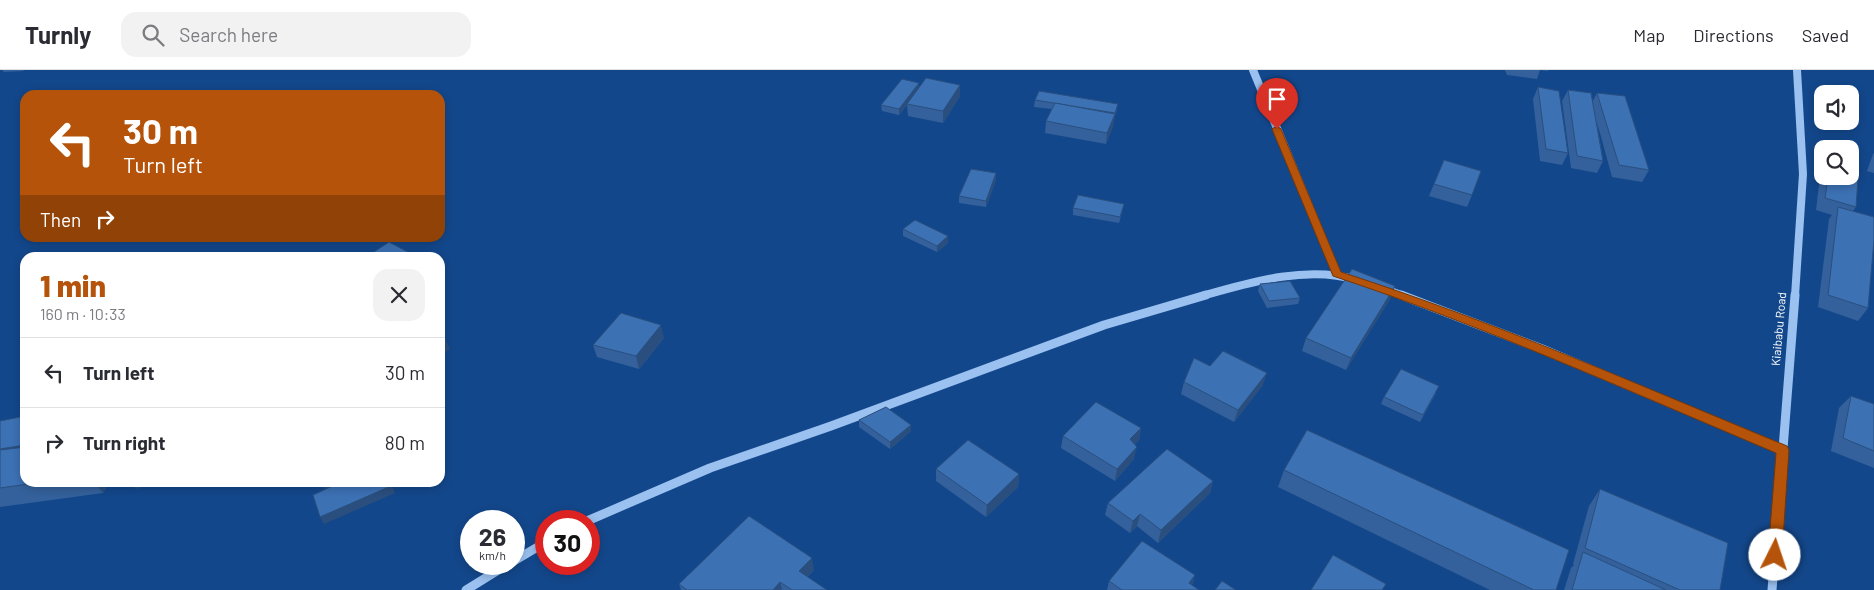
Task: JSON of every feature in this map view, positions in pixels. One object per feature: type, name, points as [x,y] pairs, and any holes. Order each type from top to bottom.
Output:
[{"type":"street","points":[[1253,70],[1337,274]]},
{"type":"street","name":"Kiaibabu Road","points":[[1772,590],[1801,217],[1803,174],[1798,70]]},
{"type":"street","points":[[600,515],[710,468],[832,426],[1104,325],[1234,287],[1296,275],[1337,274],[1370,284],[1542,349],[1782,450]]},
{"type":"street","points":[[466,590],[490,575]]},
{"type":"building","points":[[926,78],[960,85],[943,111],[907,104]]},
{"type":"building","points":[[902,79],[919,83],[899,109],[881,105]]},
{"type":"building","points":[[1538,87],[1559,91],[1568,153],[1546,149]]},
{"type":"building","points":[[1568,90],[1591,93],[1603,161],[1577,156]]},
{"type":"building","points":[[1039,91],[1118,104],[1115,113],[1035,100]]},
{"type":"building","points":[[1597,93],[1625,96],[1649,170],[1619,165]]},
{"type":"building","points":[[1055,103],[1115,114],[1107,133],[1046,121]]},
{"type":"building","points":[[1444,160],[1481,171],[1472,195],[1434,184]]},
{"type":"building","points":[[971,169],[996,173],[986,201],[959,196]]},
{"type":"building","points":[[1827,185],[1858,185],[1856,207],[1825,198]]},
{"type":"building","points":[[1078,195],[1124,204],[1120,217],[1073,208]]},
{"type":"building","points":[[1838,207],[1874,217],[1874,240],[1868,308],[1828,295]]},
{"type":"building","points":[[915,220],[948,236],[937,246],[903,229]]},
{"type":"building","points":[[389,242],[408,252],[374,252]]},
{"type":"building","points":[[1352,269],[1395,286],[1351,358],[1306,338]]},
{"type":"building","points":[[1290,281],[1300,298],[1269,301],[1260,284]]},
{"type":"building","points":[[621,313],[661,325],[636,356],[593,345]]},
{"type":"building","points":[[1223,351],[1267,373],[1238,410],[1184,382],[1194,358],[1210,366]]},
{"type":"building","points":[[1401,369],[1439,386],[1423,415],[1384,397]]},
{"type":"building","points":[[1851,396],[1874,404],[1874,451],[1843,438]]},
{"type":"building","points":[[1096,402],[1141,428],[1130,439],[1137,447],[1117,469],[1063,436]]},
{"type":"building","points":[[886,407],[911,425],[890,442],[859,420]]},
{"type":"building","points":[[20,417],[20,446],[0,449],[0,421]]},
{"type":"building","points":[[1307,430],[1569,550],[1556,590],[1534,590],[1284,470]]},
{"type":"building","points":[[968,440],[1019,474],[987,505],[936,469]]},
{"type":"building","points":[[20,448],[20,485],[0,488],[0,450]]},
{"type":"building","points":[[1167,449],[1213,481],[1161,530],[1140,514],[1133,521],[1108,503]]},
{"type":"building","points":[[330,487],[389,487],[320,517],[313,495]]},
{"type":"building","points":[[1600,489],[1728,543],[1720,590],[1680,590],[1585,548]]},
{"type":"building","points":[[749,516],[812,558],[799,571],[827,590],[792,590],[780,582],[773,590],[687,590],[679,584]]},
{"type":"building","points":[[1142,541],[1195,575],[1189,583],[1199,590],[1122,590],[1109,581]]},
{"type":"building","points":[[1583,552],[1666,590],[1572,590]]},
{"type":"building","points":[[1333,555],[1386,584],[1382,590],[1311,590]]},
{"type":"building","points":[[1222,581],[1236,590],[1215,590]]},
{"type":"route","points":[[1277,129],[1337,274],[1418,301],[1526,342],[1782,450],[1775,555]]}]
